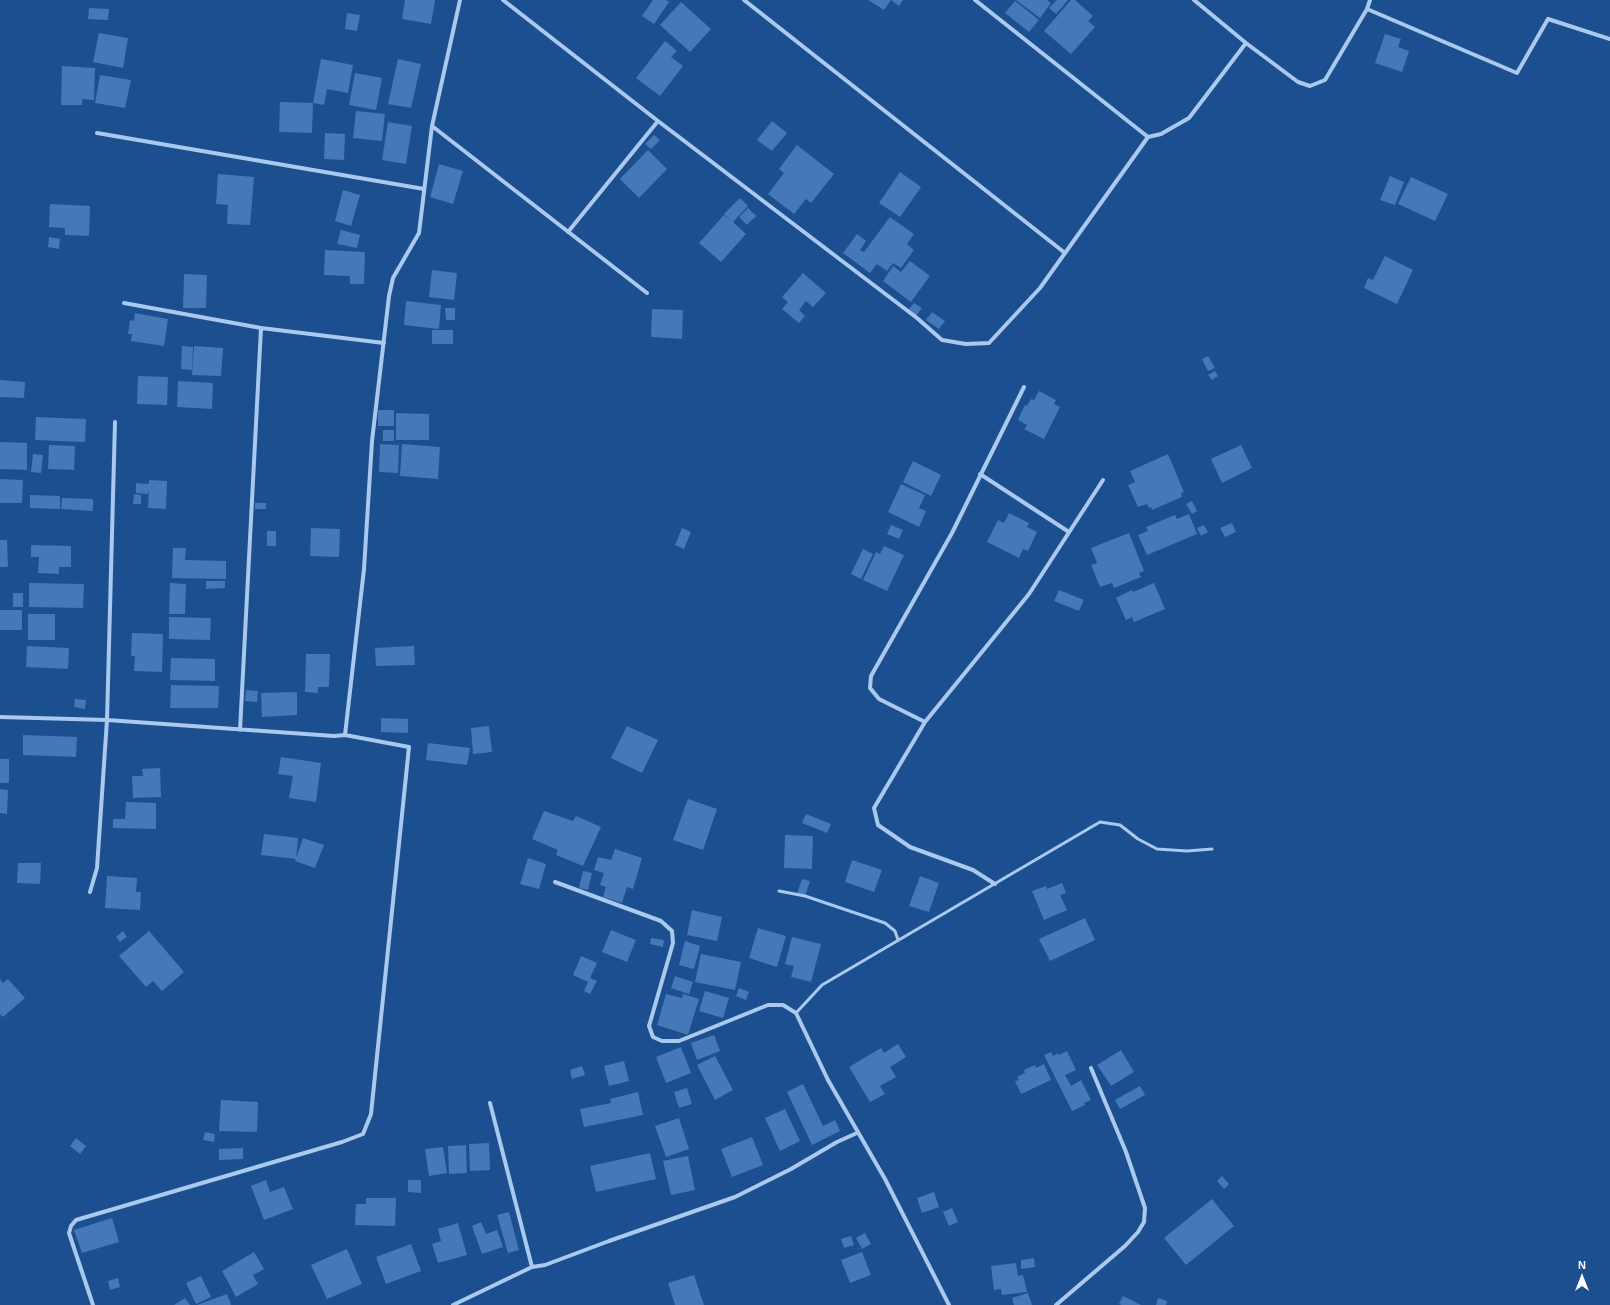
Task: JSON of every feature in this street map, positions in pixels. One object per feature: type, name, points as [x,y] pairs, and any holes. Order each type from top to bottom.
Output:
[{"type":"street","points":[[345,735],[363,576],[372,441],[389,296],[394,278],[418,236],[432,126],[460,0]]},
{"type":"street","points":[[503,0],[658,121],[917,318],[942,340],[966,344],[989,343],[1040,288],[1148,137],[1161,134],[1189,118],[1246,43]]},
{"type":"street","points":[[744,0],[1065,253]]},
{"type":"street","points":[[975,0],[1148,137]]},
{"type":"street","points":[[1194,0],[1246,43],[1298,82],[1310,86],[1325,80],[1368,9],[1370,0]]},
{"type":"street","points":[[1368,9],[1517,73],[1548,19],[1610,40]]},
{"type":"street","points":[[568,232],[658,121]]},
{"type":"street","points":[[432,126],[647,293]]},
{"type":"street","points":[[98,133],[424,189]]},
{"type":"street","points":[[124,303],[261,328],[384,343]]},
{"type":"street","points":[[240,730],[261,328]]},
{"type":"street","points":[[925,722],[879,699],[870,688],[871,676],[952,533],[1024,387]]},
{"type":"street","points":[[90,892],[97,868],[107,720],[115,422]]},
{"type":"street","points":[[980,474],[1069,532]]},
{"type":"street","points":[[995,884],[973,870],[910,847],[878,825],[874,808],[925,722],[1029,594],[1103,480]]},
{"type":"street","points":[[0,717],[107,720],[334,736],[345,735],[409,748],[371,1114],[363,1134],[342,1142],[76,1220],[71,1226],[69,1233],[92,1305]]},
{"type":"street","points":[[555,882],[661,921],[672,930],[673,943],[649,1026],[653,1037],[662,1041],[678,1041],[768,1005],[783,1005],[796,1014],[828,1080],[885,1179],[949,1305]]},
{"type":"street","points":[[1056,1305],[1125,1246],[1138,1232],[1144,1222],[1146,1208],[1126,1152],[1091,1068]]},
{"type":"street","points":[[490,1103],[532,1267]]},
{"type":"street","points":[[453,1305],[532,1267],[545,1265],[735,1196],[791,1169],[837,1142],[858,1133]]},
{"type":"lane","points":[[796,1014],[822,985],[1100,822],[1120,825],[1138,839],[1157,849],[1187,851],[1212,849]]},
{"type":"lane","points":[[779,891],[805,896],[885,923],[895,931],[898,940]]},
{"type":"building","points":[[405,0],[435,0],[431,24],[402,19]]},
{"type":"building","points":[[653,0],[666,0],[669,2],[654,24],[642,16]]},
{"type":"building","points":[[868,0],[891,0],[884,10]]},
{"type":"building","points":[[891,0],[903,0],[899,6]]},
{"type":"building","points":[[1016,0],[1047,0],[1051,3],[1040,18]]},
{"type":"building","points":[[1057,0],[1068,0],[1056,14],[1049,8]]},
{"type":"building","points":[[1071,0],[1075,0],[1093,16],[1088,21],[1095,27],[1071,54],[1044,31]]},
{"type":"building","points":[[1015,1],[1039,20],[1029,32],[1005,13]]},
{"type":"building","points":[[681,2],[711,29],[690,52],[660,25]]},
{"type":"building","points":[[89,8],[109,9],[108,20],[88,19]]},
{"type":"building","points":[[347,13],[360,15],[357,31],[345,29]]},
{"type":"building","points":[[99,33],[128,38],[123,68],[93,62]]},
{"type":"building","points":[[1385,34],[1401,39],[1398,47],[1409,51],[1402,72],[1375,63]]},
{"type":"building","points":[[665,41],[677,51],[671,57],[683,66],[660,96],[636,78]]},
{"type":"building","points":[[321,59],[353,65],[348,93],[327,89],[324,105],[313,103]]},
{"type":"building","points":[[398,59],[421,64],[411,108],[388,104]]},
{"type":"building","points":[[62,66],[95,68],[94,100],[82,99],[82,105],[61,105]]},
{"type":"building","points":[[355,73],[382,78],[376,110],[349,105]]},
{"type":"building","points":[[100,75],[131,80],[125,108],[95,103]]},
{"type":"building","points":[[280,102],[313,103],[312,133],[279,132]]},
{"type":"building","points":[[356,111],[385,114],[382,141],[353,138]]},
{"type":"building","points":[[772,121],[787,133],[772,151],[757,140]]},
{"type":"building","points":[[388,122],[412,126],[406,164],[382,160]]},
{"type":"building","points":[[325,133],[345,134],[344,160],[324,159]]},
{"type":"building","points":[[654,135],[660,140],[651,149],[645,144]]},
{"type":"building","points":[[797,145],[834,174],[811,203],[806,199],[794,214],[768,194],[784,173],[779,169]]},
{"type":"building","points":[[648,150],[667,169],[639,198],[620,179]]},
{"type":"building","points":[[439,164],[463,171],[453,204],[430,197]]},
{"type":"building","points":[[900,172],[921,187],[900,217],[879,203]]},
{"type":"building","points":[[218,174],[254,177],[250,225],[227,224],[228,205],[216,204]]},
{"type":"building","points":[[1390,176],[1404,182],[1395,205],[1380,200]]},
{"type":"building","points":[[1411,177],[1448,194],[1435,221],[1398,204]]},
{"type":"building","points":[[343,190],[360,195],[351,226],[335,221]]},
{"type":"building","points":[[740,198],[748,206],[733,222],[746,234],[721,262],[699,243],[724,215],[730,220],[724,214]]},
{"type":"building","points":[[50,204],[90,206],[89,236],[65,235],[65,228],[49,227]]},
{"type":"building","points":[[748,208],[756,216],[747,225],[739,217]]},
{"type":"building","points":[[890,217],[914,234],[907,244],[914,250],[901,268],[893,263],[887,271],[877,264],[870,273],[843,253],[857,234],[866,241],[860,250],[864,252]]},
{"type":"building","points":[[341,230],[360,235],[357,248],[337,244]]},
{"type":"building","points":[[49,237],[60,239],[59,249],[48,247]]},
{"type":"building","points":[[325,250],[365,252],[364,284],[350,284],[350,276],[324,275]]},
{"type":"building","points":[[1385,256],[1413,270],[1397,304],[1364,288],[1368,278],[1373,280]]},
{"type":"building","points":[[910,261],[930,276],[911,302],[883,281],[893,266],[901,272]]},
{"type":"building","points":[[432,270],[457,273],[454,300],[429,297]]},
{"type":"building","points":[[803,273],[826,293],[813,307],[806,301],[799,310],[805,316],[799,323],[782,309],[788,302],[782,297]]},
{"type":"building","points":[[184,274],[207,275],[206,308],[183,308]]},
{"type":"building","points":[[406,301],[441,305],[439,329],[404,325]]},
{"type":"building","points":[[914,303],[922,308],[916,316],[908,310]]},
{"type":"building","points":[[445,308],[455,308],[455,320],[446,320]]},
{"type":"building","points":[[652,309],[683,310],[682,339],[651,337]]},
{"type":"building","points":[[932,312],[945,321],[939,329],[926,320]]},
{"type":"building","points":[[135,313],[168,319],[164,346],[131,341],[132,334],[128,334],[130,320],[134,321]]},
{"type":"building","points":[[432,330],[453,330],[453,344],[432,344]]},
{"type":"building","points":[[182,346],[193,347],[192,370],[181,369]]},
{"type":"building","points":[[194,346],[223,348],[221,376],[192,375]]},
{"type":"building","points":[[1208,356],[1215,368],[1208,371],[1202,359]]},
{"type":"building","points":[[1215,371],[1218,376],[1212,380],[1208,375]]},
{"type":"building","points":[[138,376],[168,377],[167,405],[137,404]]},
{"type":"building","points":[[0,380],[25,382],[24,398],[0,397]]},
{"type":"building","points":[[178,381],[213,383],[212,409],[177,407]]},
{"type":"building","points":[[1039,391],[1056,400],[1054,404],[1060,407],[1044,439],[1024,429],[1027,425],[1018,420],[1025,405],[1027,406],[1031,399],[1034,400]]},
{"type":"building","points":[[378,410],[394,410],[394,426],[378,426]]},
{"type":"building","points":[[396,413],[429,414],[429,440],[396,440]]},
{"type":"building","points":[[36,417],[86,419],[85,442],[35,440]]},
{"type":"building","points":[[383,430],[394,430],[394,441],[383,441]]},
{"type":"building","points":[[0,442],[27,443],[27,470],[0,469]]},
{"type":"building","points":[[380,444],[399,445],[398,473],[379,472]]},
{"type":"building","points":[[402,444],[440,447],[438,479],[400,476]]},
{"type":"building","points":[[49,445],[75,446],[74,470],[48,469]]},
{"type":"building","points":[[1241,445],[1252,468],[1222,483],[1211,459]]},
{"type":"building","points":[[33,454],[43,455],[41,473],[31,472]]},
{"type":"building","points":[[1168,454],[1184,492],[1181,493],[1182,497],[1152,510],[1147,504],[1138,507],[1128,485],[1135,482],[1130,471]]},
{"type":"building","points":[[913,461],[941,475],[931,496],[903,482]]},
{"type":"building","points":[[0,479],[23,480],[22,503],[0,503]]},
{"type":"building","points":[[149,480],[167,481],[166,509],[148,508],[149,489],[148,494],[136,493],[136,483],[149,484]]},
{"type":"building","points":[[901,484],[925,495],[919,508],[926,511],[919,527],[888,512]]},
{"type":"building","points":[[134,494],[141,495],[141,504],[133,504]]},
{"type":"building","points":[[30,495],[60,496],[60,509],[30,508]]},
{"type":"building","points":[[62,498],[93,499],[93,511],[61,509]]},
{"type":"building","points":[[1192,501],[1197,511],[1192,514],[1186,504]]},
{"type":"building","points":[[255,503],[266,503],[266,509],[255,509]]},
{"type":"building","points":[[1009,513],[1029,523],[1027,527],[1037,532],[1028,551],[1023,549],[1019,558],[987,542],[998,520],[1004,523]]},
{"type":"building","points":[[1189,514],[1197,534],[1147,555],[1138,535],[1148,531],[1146,527],[1175,515],[1177,519]]},
{"type":"building","points":[[1232,523],[1236,532],[1225,537],[1220,528]]},
{"type":"building","points":[[891,525],[903,530],[899,539],[887,534]]},
{"type":"building","points":[[1204,525],[1208,532],[1201,536],[1197,528]]},
{"type":"building","points":[[311,528],[340,529],[339,557],[310,556]]},
{"type":"building","points":[[682,528],[691,532],[684,549],[675,545]]},
{"type":"building","points":[[267,531],[276,531],[276,546],[267,546]]},
{"type":"building","points":[[1129,533],[1144,571],[1139,573],[1141,577],[1114,588],[1112,583],[1100,587],[1091,565],[1097,563],[1091,548]]},
{"type":"building","points":[[0,540],[7,540],[8,567],[0,567]]},
{"type":"building","points":[[31,545],[71,546],[71,567],[59,567],[59,574],[38,573],[39,557],[31,557]]},
{"type":"building","points":[[884,546],[904,555],[887,591],[863,580],[876,552],[880,554]]},
{"type":"building","points":[[173,548],[186,548],[185,560],[226,561],[226,579],[172,578]]},
{"type":"building","points":[[863,549],[873,554],[861,579],[851,574]]},
{"type":"building","points":[[206,581],[225,581],[225,588],[206,589]]},
{"type":"building","points":[[29,583],[84,584],[83,608],[29,607]]},
{"type":"building","points":[[170,583],[186,584],[185,614],[169,614]]},
{"type":"building","points":[[1154,583],[1165,609],[1134,622],[1132,617],[1126,620],[1116,598],[1132,590],[1133,592]]},
{"type":"building","points":[[1059,590],[1084,600],[1079,611],[1054,601]]},
{"type":"building","points":[[13,593],[23,593],[23,607],[13,607]]},
{"type":"building","points":[[0,610],[22,610],[22,630],[0,630]]},
{"type":"building","points":[[28,614],[55,614],[55,640],[28,640]]},
{"type":"building","points":[[169,617],[211,618],[210,640],[169,639]]},
{"type":"building","points":[[132,633],[163,634],[162,672],[134,671],[135,656],[131,656]]},
{"type":"building","points":[[27,646],[69,648],[68,669],[26,667]]},
{"type":"building","points":[[414,646],[415,665],[376,666],[375,648]]},
{"type":"building","points":[[306,654],[330,654],[329,687],[318,687],[318,693],[305,692]]},
{"type":"building","points":[[171,658],[215,659],[215,681],[170,680]]},
{"type":"building","points":[[171,685],[219,686],[218,708],[170,708]]},
{"type":"building","points":[[246,690],[258,691],[257,702],[245,701]]},
{"type":"building","points":[[297,692],[297,715],[262,717],[261,693]]},
{"type":"building","points":[[75,699],[86,700],[85,709],[74,707]]},
{"type":"building","points":[[381,718],[408,719],[408,733],[381,732]]},
{"type":"building","points":[[489,726],[492,752],[473,754],[471,728]]},
{"type":"building","points":[[627,726],[658,740],[642,773],[611,758]]},
{"type":"building","points":[[23,735],[77,737],[76,757],[23,755]]},
{"type":"building","points":[[428,743],[470,748],[467,765],[426,760]]},
{"type":"building","points":[[281,757],[321,763],[316,802],[289,798],[293,776],[278,774]]},
{"type":"building","points":[[0,759],[9,759],[9,783],[0,783]]},
{"type":"building","points":[[160,768],[161,797],[133,798],[132,776],[143,776],[142,769]]},
{"type":"building","points":[[0,789],[8,790],[7,814],[0,813]]},
{"type":"building","points":[[688,799],[717,809],[703,850],[673,840]]},
{"type":"building","points":[[126,802],[156,803],[156,829],[113,828],[113,819],[125,819]]},
{"type":"building","points":[[544,811],[573,821],[576,816],[601,827],[583,866],[556,855],[558,850],[532,839]]},
{"type":"building","points":[[806,814],[831,824],[827,833],[802,823]]},
{"type":"building","points":[[264,834],[298,838],[296,859],[261,855]]},
{"type":"building","points":[[785,835],[813,836],[812,869],[784,868]]},
{"type":"building","points":[[303,838],[324,845],[315,868],[295,861]]},
{"type":"building","points":[[615,849],[642,858],[633,889],[627,887],[622,903],[603,897],[606,887],[600,885],[604,873],[594,870],[598,857],[611,860]]},
{"type":"building","points":[[528,858],[546,864],[539,889],[520,884]]},
{"type":"building","points":[[852,860],[882,870],[874,892],[845,882]]},
{"type":"building","points":[[18,863],[41,863],[40,884],[17,883]]},
{"type":"building","points":[[583,871],[592,873],[588,890],[579,888]]},
{"type":"building","points":[[107,876],[137,878],[136,892],[141,892],[140,910],[105,908]]},
{"type":"building","points":[[920,876],[939,883],[929,912],[909,906]]},
{"type":"building","points":[[802,879],[810,881],[805,896],[797,894]]},
{"type":"building","points":[[1062,883],[1066,893],[1060,895],[1067,910],[1044,920],[1032,891],[1046,886],[1047,889]]},
{"type":"building","points":[[692,910],[722,917],[717,941],[687,935]]},
{"type":"building","points":[[1085,918],[1095,940],[1050,961],[1039,939]]},
{"type":"building","points":[[758,928],[786,936],[777,967],[749,958]]},
{"type":"building","points":[[611,930],[636,940],[627,962],[602,952]]},
{"type":"building","points":[[123,931],[127,937],[120,942],[116,937]]},
{"type":"building","points":[[149,931],[184,972],[162,991],[153,981],[146,987],[119,956]]},
{"type":"building","points":[[792,937],[821,944],[811,982],[791,977],[794,966],[785,964]]},
{"type":"building","points":[[651,938],[664,940],[663,947],[650,944]]},
{"type":"building","points":[[685,941],[700,946],[694,969],[679,965]]},
{"type":"building","points":[[701,954],[741,962],[735,990],[695,982]]},
{"type":"building","points":[[581,956],[597,963],[590,978],[597,981],[590,994],[584,991],[588,982],[573,975]]},
{"type":"building","points":[[675,976],[693,982],[689,994],[671,988]]},
{"type":"building","points":[[0,979],[3,983],[8,979],[25,998],[3,1017],[0,1014]]},
{"type":"building","points":[[739,988],[749,992],[746,1000],[736,996]]},
{"type":"building","points":[[705,991],[729,998],[723,1018],[699,1011]]},
{"type":"building","points":[[666,994],[682,998],[683,994],[699,999],[688,1035],[657,1025]]},
{"type":"building","points":[[714,1035],[720,1051],[697,1060],[691,1043]]},
{"type":"building","points":[[898,1044],[906,1057],[890,1067],[896,1077],[880,1086],[885,1094],[870,1102],[849,1067],[881,1048],[884,1053]]},
{"type":"building","points":[[681,1047],[691,1073],[666,1083],[656,1057]]},
{"type":"building","points":[[1121,1050],[1134,1072],[1111,1086],[1097,1065]]},
{"type":"building","points":[[1067,1051],[1076,1070],[1065,1075],[1071,1086],[1081,1080],[1091,1100],[1084,1103],[1085,1105],[1072,1111],[1044,1055],[1051,1052],[1053,1056],[1058,1053],[1059,1055]]},
{"type":"building","points":[[715,1056],[733,1090],[715,1100],[697,1065]]},
{"type":"building","points":[[624,1061],[629,1081],[609,1086],[604,1066]]},
{"type":"building","points":[[1044,1064],[1051,1080],[1021,1094],[1015,1081],[1019,1080],[1017,1077],[1025,1073],[1024,1070],[1035,1065],[1036,1068]]},
{"type":"building","points":[[582,1066],[585,1075],[572,1079],[570,1070]]},
{"type":"building","points":[[803,1084],[823,1126],[835,1120],[840,1131],[812,1145],[787,1092]]},
{"type":"building","points":[[1140,1086],[1145,1095],[1120,1109],[1115,1100]]},
{"type":"building","points":[[687,1088],[692,1104],[679,1108],[674,1092]]},
{"type":"building","points":[[638,1092],[643,1115],[584,1127],[580,1109],[611,1103],[610,1099]]},
{"type":"building","points":[[221,1100],[258,1102],[257,1132],[219,1131]]},
{"type":"building","points":[[785,1109],[800,1141],[780,1151],[765,1118]]},
{"type":"building","points":[[679,1118],[689,1149],[666,1157],[655,1126]]},
{"type":"building","points":[[205,1132],[215,1134],[214,1142],[203,1140]]},
{"type":"building","points":[[752,1137],[763,1165],[732,1177],[721,1149]]},
{"type":"building","points":[[76,1138],[86,1146],[80,1154],[70,1146]]},
{"type":"building","points":[[489,1143],[490,1170],[470,1171],[469,1144]]},
{"type":"building","points":[[466,1145],[467,1173],[449,1174],[448,1146]]},
{"type":"building","points":[[443,1147],[447,1173],[429,1176],[425,1149]]},
{"type":"building","points":[[243,1148],[243,1159],[219,1160],[219,1149]]},
{"type":"building","points":[[650,1153],[656,1179],[596,1192],[590,1166]]},
{"type":"building","points":[[688,1156],[695,1190],[671,1195],[663,1161]]},
{"type":"building","points":[[1222,1176],[1229,1184],[1224,1189],[1217,1181]]},
{"type":"building","points":[[266,1180],[270,1192],[284,1187],[293,1209],[264,1220],[251,1186]]},
{"type":"building","points":[[408,1180],[421,1180],[421,1193],[408,1192]]},
{"type":"building","points":[[934,1192],[939,1207],[922,1213],[917,1198]]},
{"type":"building","points":[[366,1198],[396,1198],[395,1226],[355,1225],[356,1204],[366,1204]]},
{"type":"building","points":[[1212,1199],[1234,1226],[1186,1265],[1164,1238]]},
{"type":"building","points":[[952,1208],[958,1222],[949,1226],[943,1212]]},
{"type":"building","points":[[509,1212],[519,1250],[508,1253],[497,1215]]},
{"type":"building","points":[[112,1218],[119,1242],[82,1253],[74,1230]]},
{"type":"building","points":[[481,1222],[486,1234],[497,1230],[503,1247],[482,1254],[472,1226]]},
{"type":"building","points":[[458,1223],[467,1255],[438,1263],[432,1244],[441,1241],[438,1229]]},
{"type":"building","points":[[865,1233],[871,1244],[862,1249],[856,1238]]},
{"type":"building","points":[[851,1236],[854,1245],[844,1248],[841,1239]]},
{"type":"building","points":[[411,1244],[421,1271],[386,1284],[376,1257]]},
{"type":"building","points":[[347,1249],[362,1284],[327,1299],[311,1265]]},
{"type":"building","points":[[254,1252],[264,1269],[253,1275],[258,1284],[236,1297],[222,1271]]},
{"type":"building","points":[[862,1252],[871,1275],[850,1283],[841,1260]]},
{"type":"building","points":[[1034,1258],[1035,1267],[1021,1269],[1021,1260]]},
{"type":"building","points":[[1016,1263],[1018,1276],[1023,1275],[1027,1292],[1002,1295],[1001,1289],[994,1290],[991,1266]]},
{"type":"building","points":[[694,1275],[704,1305],[675,1305],[668,1283]]},
{"type":"building","points":[[201,1276],[211,1297],[196,1304],[186,1283]]},
{"type":"building","points":[[118,1278],[120,1287],[110,1290],[108,1281]]},
{"type":"building","points":[[1028,1293],[1032,1305],[1014,1305],[1012,1298]]},
{"type":"building","points":[[227,1294],[231,1305],[197,1305]]},
{"type":"building","points":[[1123,1296],[1141,1305],[1119,1304]]},
{"type":"building","points":[[185,1298],[190,1305],[174,1305]]},
{"type":"building","points":[[1158,1298],[1167,1301],[1166,1305],[1156,1305]]}]
